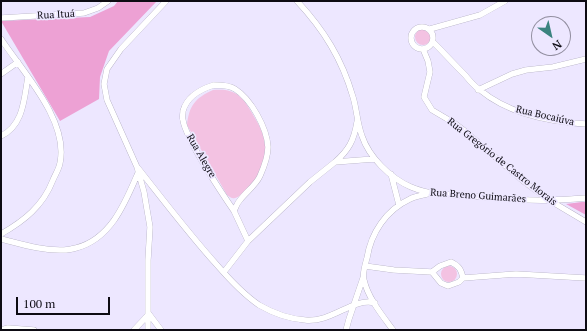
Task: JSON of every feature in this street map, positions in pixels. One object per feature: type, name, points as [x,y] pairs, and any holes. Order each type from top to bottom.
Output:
[{"type":"street","name":"Rua Ituá","points":[[1,18],[84,13],[98,8],[108,1]]},
{"type":"street","points":[[148,330],[148,260],[150,227],[144,192],[138,170],[107,100],[104,84],[107,69],[121,49],[166,1]]},
{"type":"street","name":"Rua Breno Guimarães","points":[[297,1],[314,19],[333,48],[347,78],[354,99],[364,142],[374,159],[397,180],[411,187],[431,193],[549,200],[586,198]]},
{"type":"street","name":"Rua Gregório de Castro Morais","points":[[505,1],[480,15],[430,29],[422,26],[414,30],[412,34],[412,43],[423,49],[428,61],[430,72],[424,97],[432,110],[466,132],[522,180],[549,200],[586,222]]},
{"type":"street","points":[[423,49],[427,48],[433,42],[434,37],[430,29]]},
{"type":"street","points":[[1,39],[48,107],[61,145],[60,163],[49,191],[32,213],[20,223],[1,234]]},
{"type":"street","name":"Rua Bocaiúva","points":[[433,42],[478,90],[491,99],[509,108],[533,116],[570,123],[586,124]]},
{"type":"street","points":[[1,47],[10,51]]},
{"type":"street","points":[[478,90],[512,74],[526,70],[553,67],[586,59]]},
{"type":"street","points":[[1,74],[18,62]]},
{"type":"street","points":[[1,136],[6,134],[17,122],[22,110],[28,77]]},
{"type":"street","name":"Rua Alegre","points":[[234,210],[239,201],[259,178],[268,155],[266,135],[262,123],[242,94],[235,88],[214,85],[202,89],[194,94],[187,102],[183,111],[183,120],[186,131],[234,210],[248,241]]},
{"type":"street","name":"Rua Breno Guimarães","points":[[224,272],[248,241],[310,182],[343,155],[355,137],[358,121]]},
{"type":"street","points":[[335,162],[374,159]]},
{"type":"street","points":[[1,239],[38,247],[65,250],[86,245],[97,238],[111,225],[122,208],[138,170]]},
{"type":"street","points":[[138,170],[198,244],[236,287],[260,305],[283,316],[306,320],[320,320],[339,313],[354,305],[364,302],[375,303]]},
{"type":"street","points":[[391,174],[399,205]]},
{"type":"street","points":[[346,330],[363,278],[372,240],[380,224],[393,209],[399,205],[411,198],[431,193]]},
{"type":"street","points":[[365,266],[394,270],[432,272],[440,266],[451,262],[460,268],[463,278]]},
{"type":"street","points":[[432,272],[441,283],[448,286],[459,282],[463,278],[516,274],[586,278]]},
{"type":"street","points":[[363,278],[375,303],[393,330]]},
{"type":"street","points":[[134,330],[149,314]]},
{"type":"street","points":[[149,314],[161,330]]},
{"type":"street","points":[[1,330],[8,328],[34,330]]},
{"type":"shaded area","points":[[118,1],[157,1],[109,51],[100,77],[99,99],[60,121],[1,21],[90,17],[114,6]]},
{"type":"shaded area","points":[[423,29],[429,31],[431,37],[429,43],[423,45],[417,43],[415,37],[417,31]]},
{"type":"shaded area","points":[[213,90],[227,90],[241,97],[262,131],[265,145],[262,167],[259,174],[243,192],[234,198],[227,195],[187,125],[189,113],[194,103],[202,96]]},
{"type":"shaded area","points":[[586,202],[586,215],[566,204]]},
{"type":"shaded area","points":[[449,266],[455,268],[457,274],[455,280],[449,282],[443,280],[441,274],[443,268]]}]
